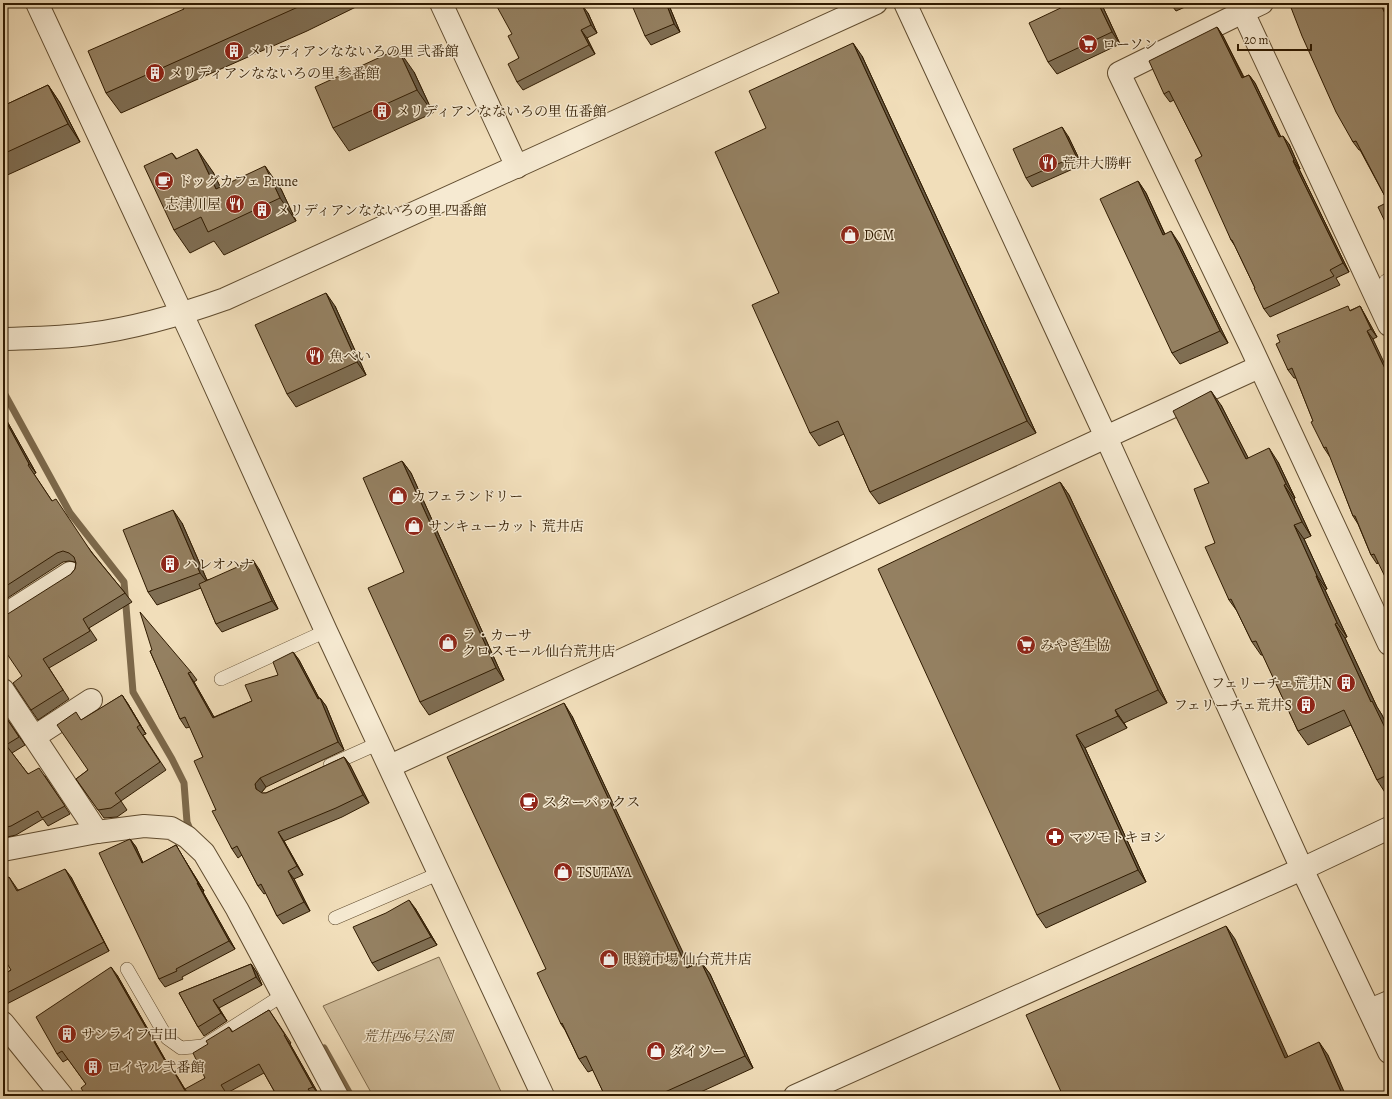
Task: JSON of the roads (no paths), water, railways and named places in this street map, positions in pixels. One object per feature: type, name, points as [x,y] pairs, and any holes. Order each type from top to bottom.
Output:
[{"type":"street","points":[[37,3],[182,314],[326,631],[544,1096]]},
{"type":"street","points":[[441,3],[517,166]]},
{"type":"street","points":[[3,339],[49,338],[89,334],[150,323],[225,299],[876,3]]},
{"type":"street","points":[[905,3],[1106,437],[1302,869],[1379,1006],[1389,1052]]},
{"type":"street","points":[[1389,325],[1248,6],[1119,73],[1259,366],[1389,644]]},
{"type":"street","points":[[390,766],[806,576],[1259,366]]},
{"type":"street","points":[[3,616],[70,574]]},
{"type":"street","points":[[3,690],[97,832]]},
{"type":"street","points":[[34,737],[91,698]]},
{"type":"street","points":[[3,850],[97,832],[144,826],[171,828],[187,837],[204,854],[237,909],[336,1095]]},
{"type":"street","points":[[795,1096],[1270,884],[1389,828]]},
{"type":"street","points":[[3,1023],[62,1096]]},
{"type":"lane","points":[[221,679],[326,631]]},
{"type":"lane","points":[[319,770],[379,743]]},
{"type":"lane","points":[[335,918],[440,873]]},
{"type":"lane","points":[[127,970],[167,1038],[181,1048],[203,1046],[283,995]]},
{"type":"waterway","points":[[3,391],[70,513],[124,582],[133,692],[172,759],[184,783],[187,822],[192,834]]},
{"type":"waterway","points":[[324,1048],[351,1096]]},
{"type":"place","name":"ローソン","points":[[1088,44]]},
{"type":"place","name":"メリディアンなないろの里 弐番館","points":[[234,51]]},
{"type":"place","name":"メリディアンなないろの里 参番館","points":[[155,73]]},
{"type":"place","name":"メリディアンなないろの里 伍番館","points":[[382,111]]},
{"type":"place","name":"荒井大勝軒","points":[[1048,163]]},
{"type":"place","name":"ドッグカフェ Prune","points":[[164,181]]},
{"type":"place","name":"志津川屋","points":[[235,204]]},
{"type":"place","name":"メリディアンなないろの里 四番館","points":[[262,210]]},
{"type":"place","name":"DCM","points":[[850,235]]},
{"type":"place","name":"魚べい","points":[[315,356]]},
{"type":"place","name":"カフェランドリー","points":[[398,496]]},
{"type":"place","name":"サンキューカット 荒井店","points":[[414,526]]},
{"type":"place","name":"ハレオハナ","points":[[170,564]]},
{"type":"place","name":"ラ・カーサ クロスモール仙台荒井店","points":[[448,643]]},
{"type":"place","name":"みやぎ生協","points":[[1026,645]]},
{"type":"place","name":"フェリーチェ荒井N","points":[[1346,683]]},
{"type":"place","name":"フェリーチェ荒井S","points":[[1306,705]]},
{"type":"place","name":"スターバックス","points":[[529,802]]},
{"type":"place","name":"マツモトキヨシ","points":[[1055,837]]},
{"type":"place","name":"TSUTAYA","points":[[563,872]]},
{"type":"place","name":"眼鏡市場 仙台荒井店","points":[[609,959]]},
{"type":"place","name":"サンライフ吉田","points":[[67,1034]]},
{"type":"place","name":"ダイソー","points":[[656,1051]]},
{"type":"place","name":"ロイヤル弐番館","points":[[93,1067]]},
{"type":"park label","name":"荒井西6号公園","points":[[408,1036]]}]
